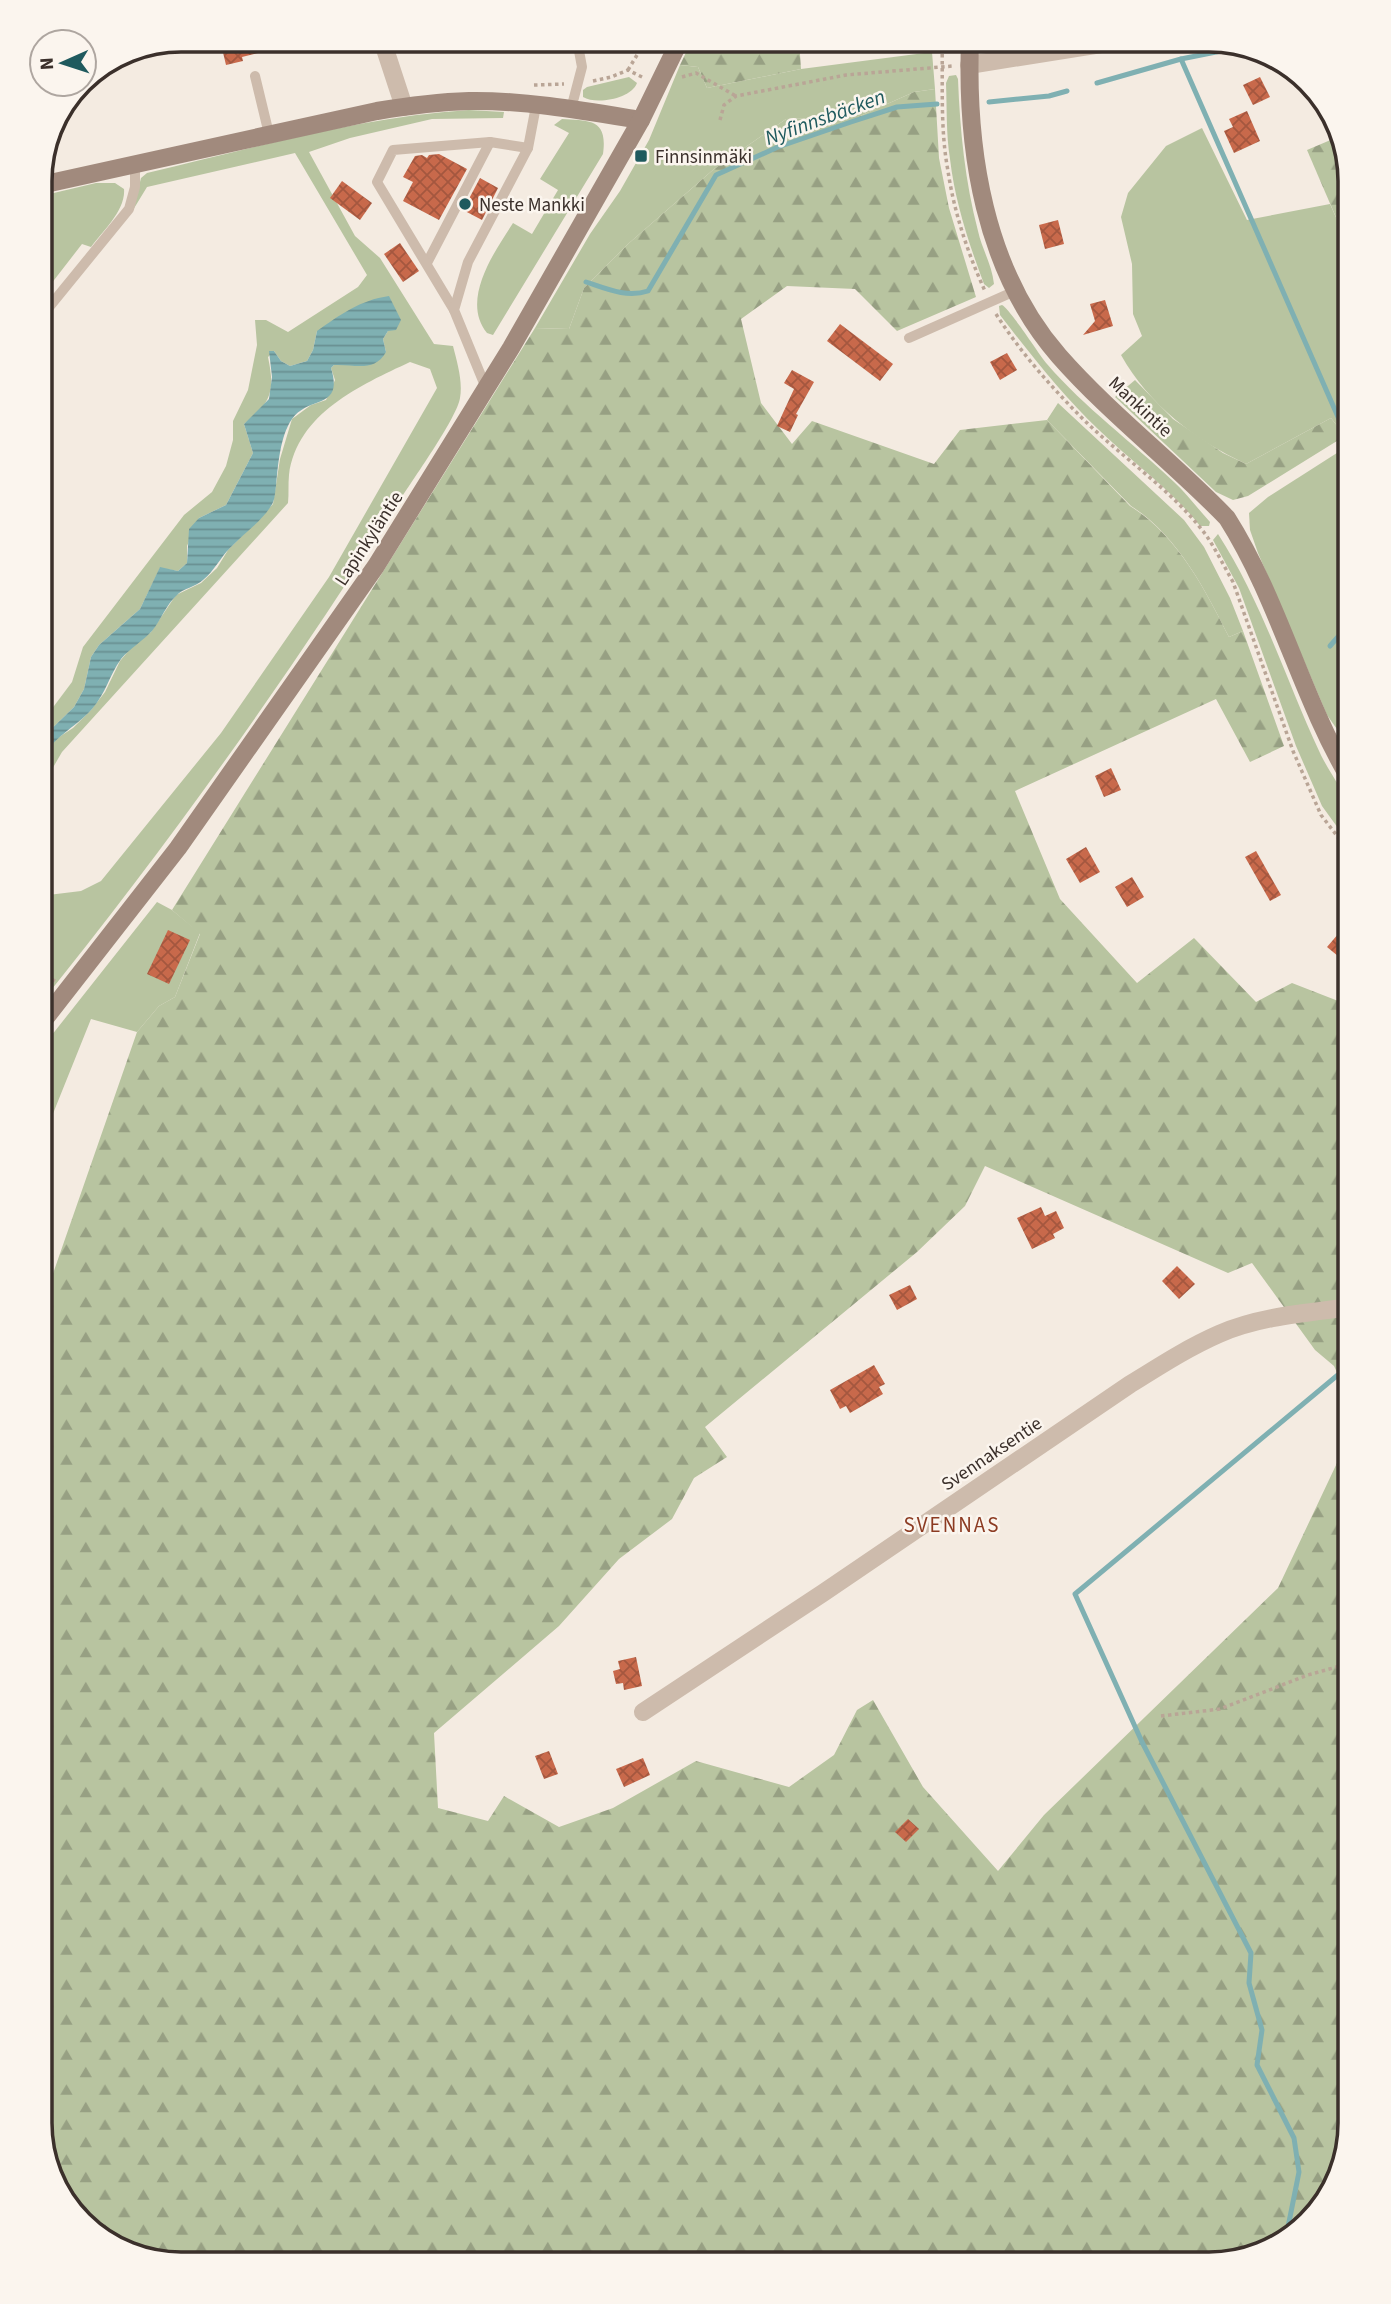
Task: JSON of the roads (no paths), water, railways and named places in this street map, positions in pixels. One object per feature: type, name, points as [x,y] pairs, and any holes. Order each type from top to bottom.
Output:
[{"type":"street","points":[[386,52],[404,107]]},
{"type":"street","name":"Lapinkyläntie","points":[[53,1010],[178,848],[376,566],[511,348],[641,120],[674,52]]},
{"type":"street","name":"Mankintie","points":[[969,53],[976,164],[981,194],[1002,262],[1015,291],[1058,355],[1227,518],[1248,550],[1338,755]]},
{"type":"street","points":[[969,65],[1046,53]]},
{"type":"street","points":[[53,182],[404,107],[470,101],[571,109],[641,120]]},
{"type":"street","name":"Svennaksentie","points":[[642,1712],[824,1593],[1173,1357],[1220,1333],[1260,1320],[1338,1309]]},
{"type":"lane","points":[[571,109],[582,67],[580,52]]},
{"type":"lane","points":[[255,76],[269,134]]},
{"type":"lane","points":[[454,310],[468,262],[528,148],[536,106]]},
{"type":"lane","points":[[486,388],[454,310],[377,182],[393,150],[490,142],[528,148]]},
{"type":"lane","points":[[427,263],[490,142]]},
{"type":"lane","points":[[53,301],[129,209],[135,187],[135,163]]},
{"type":"lane","points":[[909,338],[1015,291]]},
{"type":"water","points":[[389,296],[401,320],[396,330],[388,331],[383,339],[386,352],[381,359],[370,365],[334,365],[331,368],[334,381],[329,396],[299,412],[288,426],[282,442],[274,499],[267,512],[230,548],[207,576],[172,600],[152,631],[121,659],[92,709],[53,744],[53,728],[74,707],[84,689],[91,657],[99,645],[140,609],[160,567],[178,571],[187,563],[189,529],[199,518],[226,505],[253,453],[244,424],[269,399],[272,377],[269,351],[274,351],[281,361],[290,366],[307,361],[313,350],[317,331],[342,314]]},
{"type":"waterway","name":"Nyfinnsbäcken","points":[[1097,83],[1211,53]]},
{"type":"waterway","points":[[1181,59],[1338,417]]},
{"type":"waterway","name":"Nyfinnsbäcken","points":[[989,102],[1049,96],[1067,91]]},
{"type":"waterway","name":"Nyfinnsbäcken","points":[[586,282],[625,293],[648,291],[716,175],[778,147],[897,107],[937,104]]},
{"type":"waterway","points":[[1330,646],[1338,637]]},
{"type":"waterway","points":[[1288,2225],[1299,2172],[1294,2138],[1257,2065],[1262,2030],[1249,1983],[1251,1953],[1142,1742],[1075,1594],[1338,1375]]},
{"type":"place","name":"Finnsinmäki","points":[[641,156]]},
{"type":"place","name":"Neste Mankki","points":[[465,204]]},
{"type":"district","name":"SVENNAS","points":[[952,1525]]}]
